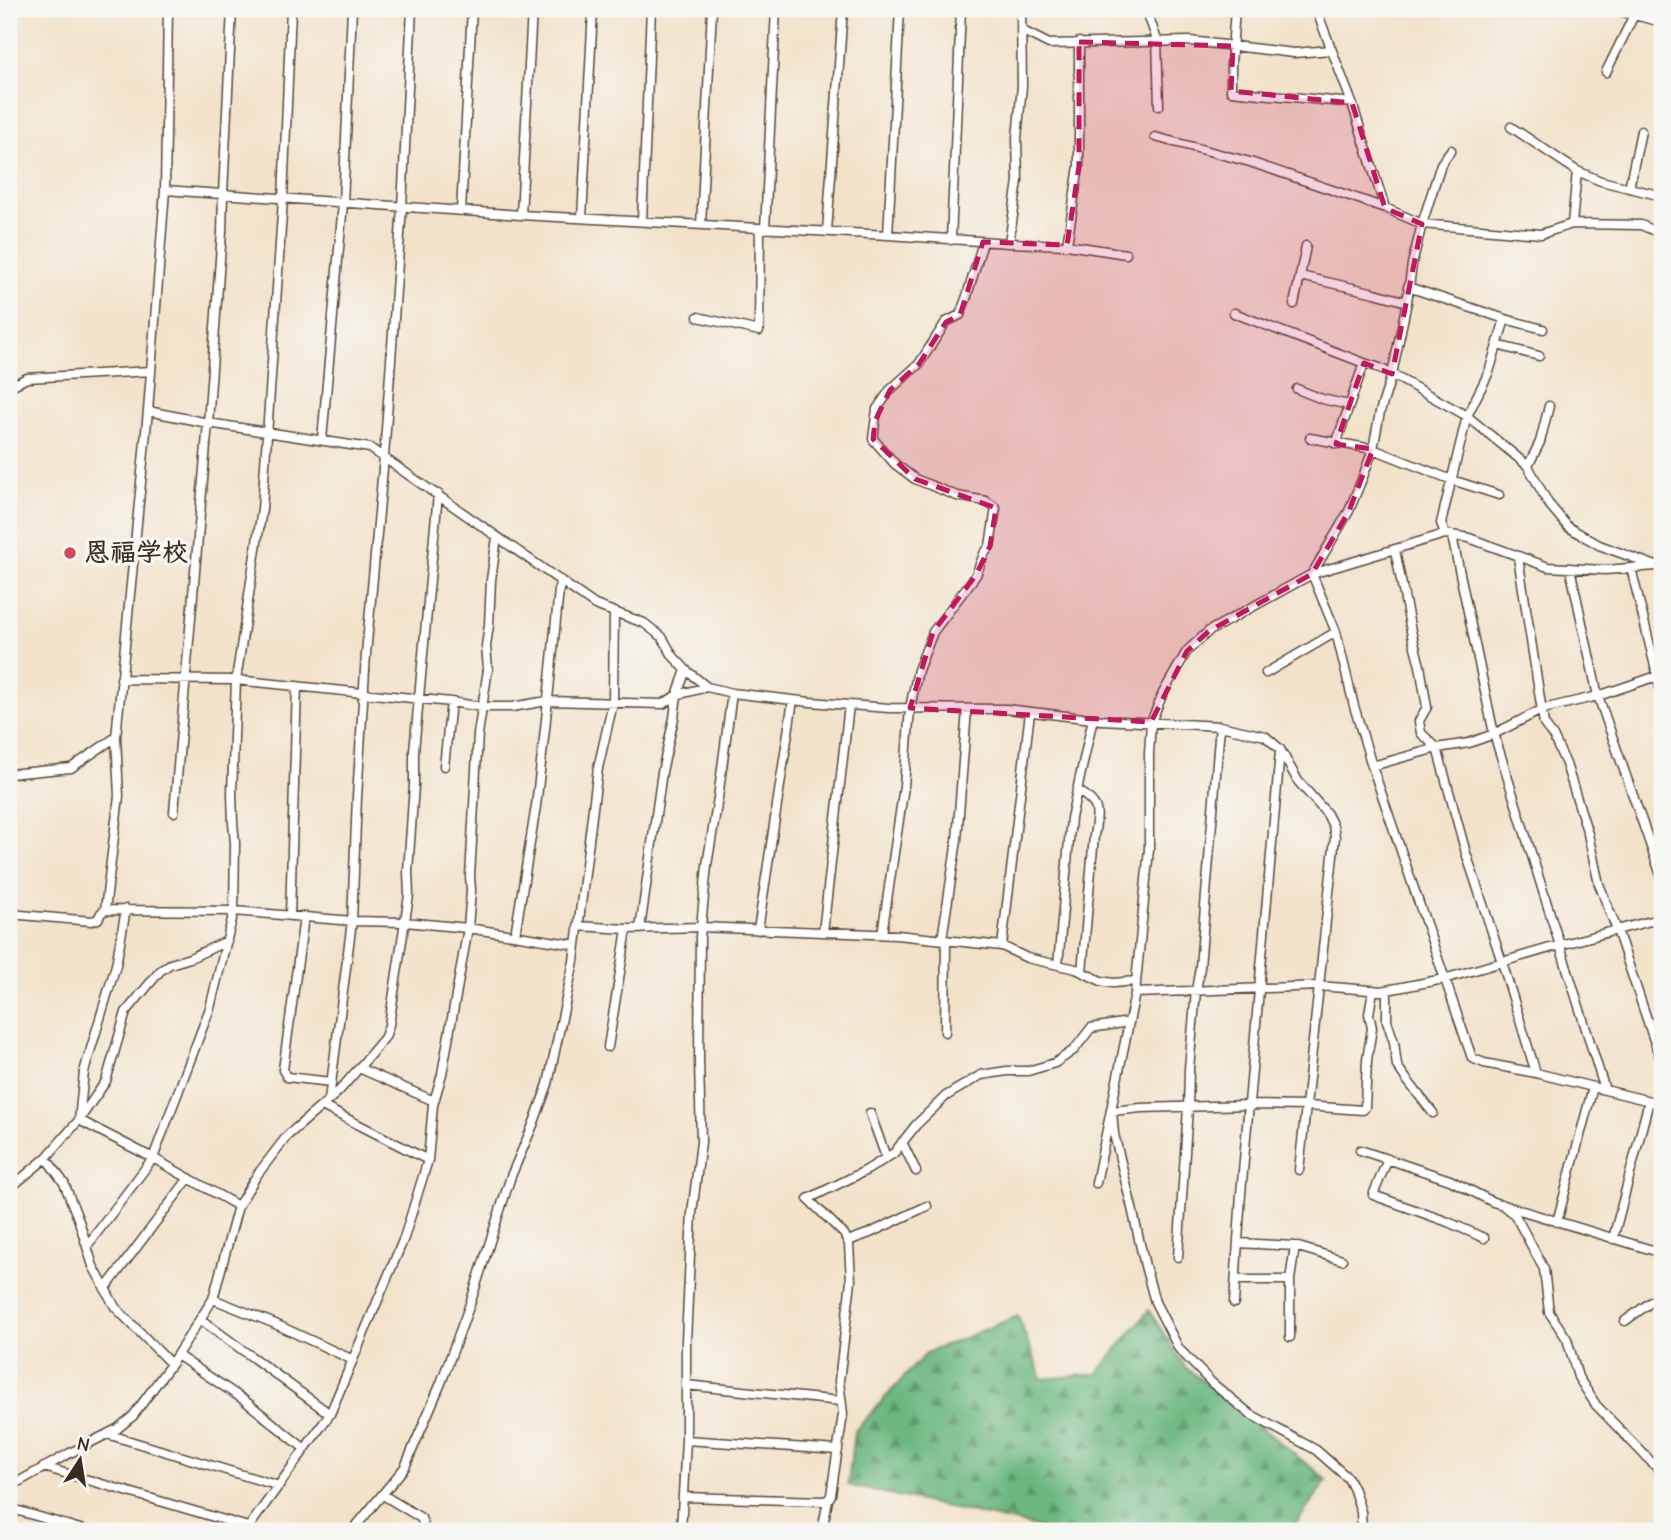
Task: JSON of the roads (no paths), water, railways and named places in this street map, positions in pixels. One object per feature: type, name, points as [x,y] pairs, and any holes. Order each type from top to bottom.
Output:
[{"type":"street","points":[[105,910],[119,796],[116,737],[148,411],[165,190],[168,9]]},
{"type":"street","points":[[174,812],[222,232],[232,9]]},
{"type":"street","points":[[86,1246],[153,1158],[210,1008],[234,911],[235,843],[232,794],[236,680],[262,509],[283,198],[291,9]]},
{"type":"street","points":[[322,440],[342,203],[352,9]]},
{"type":"street","points":[[326,1103],[352,921],[366,654],[384,457],[402,207],[412,9]]},
{"type":"street","points":[[461,211],[472,9]]},
{"type":"street","points":[[521,215],[532,9]]},
{"type":"street","points":[[582,218],[593,9]]},
{"type":"street","points":[[642,221],[651,9]]},
{"type":"street","points":[[701,225],[712,9]]},
{"type":"street","points":[[698,317],[759,331],[776,9]]},
{"type":"street","points":[[827,231],[844,9]]},
{"type":"street","points":[[888,234],[900,9]]},
{"type":"street","points":[[951,240],[961,9]]},
{"type":"street","points":[[1009,243],[1018,181],[1017,138],[1023,86],[1021,9]]},
{"type":"street","points":[[1146,9],[1157,40],[1159,106]]},
{"type":"street","points":[[1236,9],[1231,91],[1352,103]]},
{"type":"street","points":[[1317,9],[1352,103],[1385,208]]},
{"type":"street","points":[[1611,9],[1662,22]]},
{"type":"street","points":[[1606,72],[1634,15]]},
{"type":"street","points":[[1021,30],[1049,44],[1157,40],[1190,41],[1294,53],[1331,50]]},
{"type":"street","points":[[1067,245],[1079,166],[1079,42]]},
{"type":"street","points":[[1511,127],[1577,171],[1601,181],[1662,196]]},
{"type":"street","points":[[1629,188],[1641,131]]},
{"type":"street","points":[[1155,137],[1250,162],[1385,208],[1422,224],[1541,234],[1572,224],[1641,225],[1662,234]]},
{"type":"street","points":[[1312,574],[1349,511],[1373,449],[1380,412],[1392,374],[1422,224],[1441,164],[1451,150]]},
{"type":"street","points":[[1572,224],[1577,171]]},
{"type":"street","points":[[165,190],[521,215],[1067,245],[1126,254]]},
{"type":"street","points":[[882,934],[904,786],[910,708],[918,670],[933,632],[976,575],[990,546],[996,508],[986,501],[957,496],[915,479],[895,464],[873,439],[875,421],[877,409],[890,390],[919,364],[946,322],[960,315],[983,242]]},
{"type":"street","points":[[1294,304],[1306,246]]},
{"type":"street","points":[[1300,276],[1407,302]]},
{"type":"street","points":[[1408,287],[1543,329]]},
{"type":"street","points":[[1234,313],[1380,368],[1467,416],[1528,466],[1548,503],[1568,527],[1599,545],[1660,566]]},
{"type":"street","points":[[1505,319],[1489,372],[1467,416],[1441,523],[1449,535],[1494,733],[1605,1090]]},
{"type":"street","points":[[1497,345],[1539,356]]},
{"type":"street","points":[[1336,443],[1364,363]]},
{"type":"street","points":[[9,387],[27,378],[151,371]]},
{"type":"street","points":[[1297,388],[1322,399],[1349,405]]},
{"type":"street","points":[[1528,466],[1540,442],[1549,406]]},
{"type":"street","points":[[148,411],[370,448],[595,605],[645,623],[662,637],[673,656],[686,670],[707,687],[733,693],[849,705],[1006,709],[1093,719],[1220,726],[1265,736],[1280,749],[1298,781],[1327,814],[1335,837],[1299,1170]]},
{"type":"street","points":[[1310,439],[1373,449],[1499,495]]},
{"type":"street","points":[[9,1487],[117,1429],[133,1416],[213,1299],[237,1206],[257,1175],[288,1136],[339,1091],[385,1037],[408,895],[414,751],[438,494]]},
{"type":"street","points":[[1096,1182],[1135,993],[1149,849],[1151,722],[1163,693],[1188,651],[1209,631],[1312,574],[1449,535],[1469,538],[1548,567],[1605,570],[1660,566]]},
{"type":"street","points":[[44,1467],[247,1529],[330,1414],[404,1238],[428,1160],[434,1101],[442,1074],[468,928],[478,734],[488,669],[486,646],[497,537]]},
{"type":"street","points":[[1395,550],[1427,707],[1419,721],[1421,733],[1437,748],[1466,853],[1536,1073]]},
{"type":"street","points":[[1518,557],[1544,724],[1553,736],[1566,764],[1588,834],[1599,884],[1662,1065]]},
{"type":"street","points":[[1570,568],[1598,696],[1662,878]]},
{"type":"street","points":[[1631,568],[1662,695]]},
{"type":"street","points":[[1312,574],[1336,632],[1372,766],[1472,1058],[1662,1104]]},
{"type":"street","points":[[515,935],[536,806],[560,580]]},
{"type":"street","points":[[352,1531],[405,1467],[441,1383],[470,1304],[511,1176],[548,1084],[574,961],[598,768],[613,703],[614,613]]},
{"type":"street","points":[[1266,673],[1336,632]]},
{"type":"street","points":[[640,929],[662,772],[677,695],[686,670]]},
{"type":"street","points":[[1372,766],[1437,748],[1469,743],[1543,709],[1598,696],[1657,676]]},
{"type":"street","points":[[121,679],[236,680],[482,707],[512,707],[547,701],[663,704],[677,695],[707,687]]},
{"type":"street","points":[[290,916],[297,686]]},
{"type":"street","points":[[681,1531],[692,1213],[701,1142],[701,928],[707,865],[733,693]]},
{"type":"street","points":[[758,930],[793,700]]},
{"type":"street","points":[[444,766],[451,702]]},
{"type":"street","points":[[823,932],[849,705]]},
{"type":"street","points":[[945,1032],[944,940],[957,841],[967,709]]},
{"type":"street","points":[[1002,946],[1030,712]]},
{"type":"street","points":[[1058,965],[1071,818],[1093,719]]},
{"type":"street","points":[[1178,1257],[1189,1069],[1220,726]]},
{"type":"street","points":[[9,774],[71,768],[116,737]]},
{"type":"street","points":[[1234,1303],[1280,749]]},
{"type":"street","points":[[1077,790],[1089,797],[1096,806],[1097,815],[1082,972]]},
{"type":"street","points":[[79,1120],[84,1072],[116,965],[127,909]]},
{"type":"street","points":[[9,914],[92,921],[99,919],[105,910],[234,911],[468,928],[576,944]]},
{"type":"street","points":[[304,917],[283,1070],[287,1077],[331,1082]]},
{"type":"street","points":[[1135,993],[1320,986],[1387,990],[1444,979],[1662,918]]},
{"type":"street","points":[[578,926],[882,934],[944,940],[1002,946],[1027,958],[1076,969],[1101,981],[1136,981]]},
{"type":"street","points":[[608,1047],[627,929]]},
{"type":"street","points":[[9,1189],[46,1158],[79,1120],[106,1081],[126,1012],[160,971],[170,964],[227,941]]},
{"type":"street","points":[[1112,1111],[1249,1105],[1363,1110],[1372,1034],[1369,1014],[1373,990]]},
{"type":"street","points":[[1387,990],[1387,1021],[1394,1042],[1397,1066],[1433,1113]]},
{"type":"street","points":[[822,1531],[831,1495],[843,1415],[839,1381],[852,1281],[848,1241],[807,1199],[867,1170],[894,1153],[916,1125],[946,1096],[981,1075],[1028,1071],[1055,1063],[1074,1050],[1091,1028],[1129,1022]]},
{"type":"street","points":[[359,1068],[434,1101]]},
{"type":"street","points":[[1557,1222],[1593,1087]]},
{"type":"street","points":[[1613,1239],[1649,1101]]},
{"type":"street","points":[[326,1103],[428,1160]]},
{"type":"street","points":[[1112,1111],[1114,1134],[1144,1266],[1155,1302],[1179,1349],[1212,1383],[1250,1414],[1315,1450],[1348,1479],[1361,1512],[1362,1531]]},
{"type":"street","points":[[870,1113],[886,1157]]},
{"type":"street","points":[[79,1120],[237,1206]]},
{"type":"street","points":[[902,1142],[916,1171]]},
{"type":"street","points":[[1360,1150],[1450,1180],[1501,1204],[1662,1253]]},
{"type":"street","points":[[46,1158],[64,1184],[93,1266],[115,1307],[171,1364]]},
{"type":"street","points":[[1388,1159],[1373,1195],[1484,1238]]},
{"type":"street","points":[[105,1289],[188,1178]]},
{"type":"street","points":[[1501,1204],[1515,1215],[1544,1269],[1549,1311],[1567,1339],[1578,1377],[1595,1405],[1662,1473]]},
{"type":"street","points":[[848,1241],[927,1206]]},
{"type":"street","points":[[1238,1243],[1295,1247],[1342,1260]]},
{"type":"street","points":[[1290,1337],[1290,1280],[1295,1247]]},
{"type":"street","points":[[1236,1280],[1290,1280]]},
{"type":"street","points":[[1625,1321],[1662,1294]]},
{"type":"street","points":[[213,1299],[353,1360]]},
{"type":"street","points":[[200,1320],[330,1414]]},
{"type":"street","points":[[177,1355],[244,1401],[305,1449]]},
{"type":"street","points":[[686,1385],[840,1401]]},
{"type":"street","points":[[107,1434],[279,1486]]},
{"type":"street","points":[[686,1440],[838,1450]]},
{"type":"street","points":[[383,1495],[421,1518],[422,1531]]},
{"type":"street","points":[[683,1497],[828,1500]]},
{"type":"street","points":[[9,1508],[87,1531]]},
{"type":"place","name":"恩福学校","points":[[70,553]]}]
